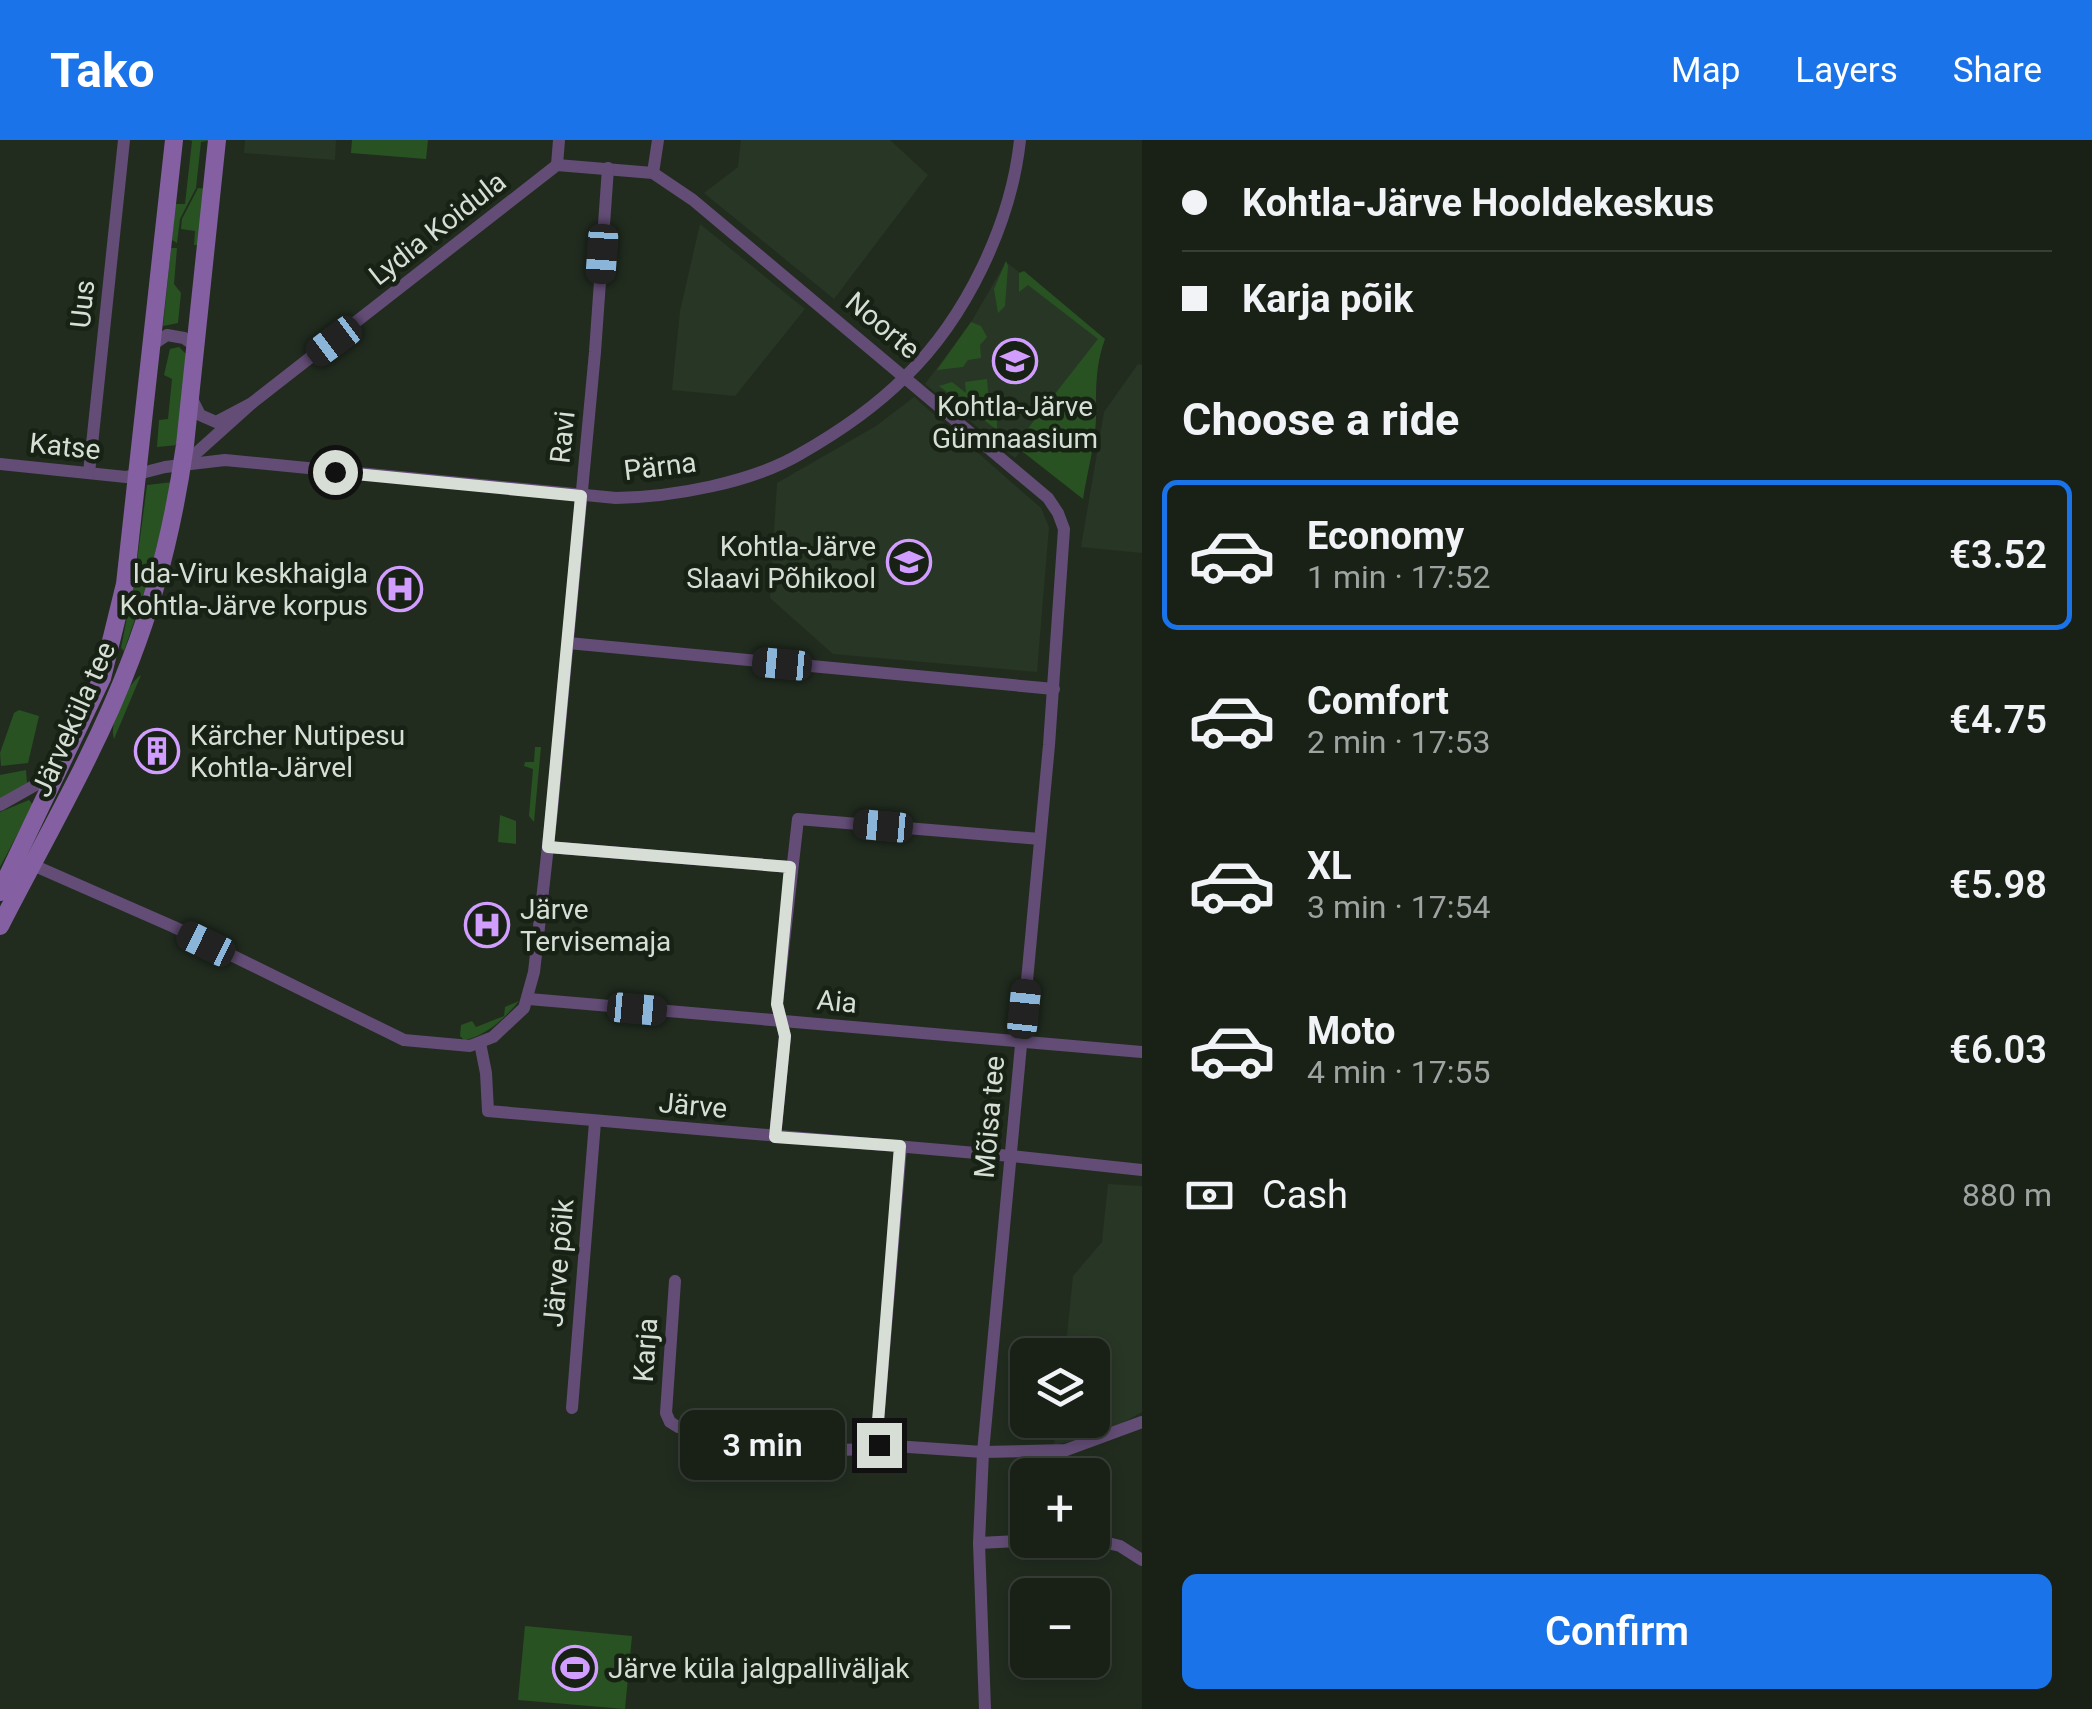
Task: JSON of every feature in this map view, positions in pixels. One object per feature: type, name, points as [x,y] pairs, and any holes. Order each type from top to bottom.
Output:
[{"type":"main road","name":"Järveküla tee","points":[[26,862],[57,773],[102,678],[126,584],[132,476],[152,345],[174,140]]},
{"type":"main road","name":"Järveküla tee","points":[[0,926],[4,896],[26,862],[132,658],[156,577],[182,466],[217,140]]},
{"type":"street","name":"Uus","points":[[89,472],[124,140]]},
{"type":"street","points":[[559,140],[557,165],[654,173],[658,140]]},
{"type":"street","name":"Pärna","points":[[132,476],[225,460],[633,498],[690,491],[797,456],[858,416],[906,376],[962,303],[985,258],[1012,185],[1020,140]]},
{"type":"street","name":"Lydia Koidula","points":[[182,466],[252,403],[557,165]]},
{"type":"street","name":"Ravi","points":[[526,1003],[548,847],[568,644],[608,168]]},
{"type":"street","name":"Noorte","points":[[654,173],[694,200],[1048,498],[1064,530]]},
{"type":"street","points":[[152,345],[166,336],[184,338],[194,345]]},
{"type":"street","name":"Lydia Koidula","points":[[190,378],[194,406],[210,420],[222,420],[252,403]]},
{"type":"street","name":"Katse","points":[[0,464],[132,476]]},
{"type":"street","name":"Mõisa tee","points":[[985,1709],[980,1543],[984,1452],[1054,689],[1064,530]]},
{"type":"street","points":[[568,644],[1054,689]]},
{"type":"street","points":[[0,804],[27,793],[57,773]]},
{"type":"street","points":[[775,1137],[784,1048],[777,1004],[798,819],[1040,839]]},
{"type":"street","points":[[548,847],[790,867]]},
{"type":"street","points":[[26,862],[174,928],[393,1036],[437,1045],[480,1044],[506,1026],[526,1003]]},
{"type":"street","name":"Aia","points":[[526,1003],[1142,1052]]},
{"type":"street","name":"Järve","points":[[480,1044],[488,1112],[1142,1170]]},
{"type":"street","name":"Järve põik","points":[[572,1408],[595,1122]]},
{"type":"street","points":[[879,1445],[900,1146]]},
{"type":"street","name":"Karja","points":[[676,1280],[666,1413],[670,1422],[698,1432],[763,1437],[800,1446],[864,1450],[879,1445],[984,1452],[1066,1450],[1142,1422]]},
{"type":"street","points":[[980,1543],[1010,1541]]},
{"type":"street","points":[[1110,1544],[1142,1560]]},
{"type":"shaded area","points":[[245,140],[336,140],[335,160],[244,153]]},
{"type":"shaded area","points":[[741,140],[890,140],[928,175],[834,299],[704,193],[738,167]]},
{"type":"shaded area","points":[[700,224],[805,309],[735,396],[672,390],[680,311]]},
{"type":"shaded area","name":"Kohtla-Järve Gümnaasium","points":[[1006,262],[1105,339],[1015,458],[925,384],[970,324]]},
{"type":"shaded area","points":[[1138,364],[1142,365],[1142,553],[1081,547],[1104,412]]},
{"type":"shaded area","name":"Kohtla-Järve Slaavi Põhikool","points":[[914,397],[1041,508],[1049,527],[1037,672],[833,654],[770,598],[777,483],[876,426]]},
{"type":"shaded area","points":[[1108,1184],[1142,1186],[1142,1412],[1110,1430],[1110,1338],[1067,1338],[1073,1276],[1102,1242]]},
{"type":"shaded area","points":[[1055,1438],[1085,1438],[1054,1445]]},
{"type":"green space","points":[[189,140],[212,140],[201,142],[196,188],[180,219],[177,243],[172,240],[175,204],[185,204],[192,141]]},
{"type":"green space","points":[[352,140],[428,140],[426,159],[351,153]]},
{"type":"green space","points":[[198,188],[207,189],[201,245],[194,245],[195,231],[181,229]]},
{"type":"green space","points":[[171,248],[177,248],[174,284],[181,293],[178,323],[163,326]]},
{"type":"green space","points":[[1006,261],[1005,306],[998,313],[994,289]]},
{"type":"green space","points":[[1024,271],[1105,339],[1083,499],[1014,445],[1011,428],[1022,436],[1098,339],[1028,285],[1019,292],[1019,273]]},
{"type":"green space","points":[[971,322],[981,326],[987,337],[980,345],[981,358],[968,360],[963,367],[937,370]]},
{"type":"green space","points":[[179,347],[188,356],[178,445],[157,447],[159,420],[168,419],[172,379],[164,375],[170,349]]},
{"type":"green space","points":[[987,379],[989,402],[980,404],[997,417],[997,430],[939,386],[952,382],[966,393],[965,382]]},
{"type":"green space","points":[[173,482],[148,581],[135,576],[147,485]]},
{"type":"green space","points":[[134,581],[147,584],[124,651],[121,648]]},
{"type":"green space","points":[[141,675],[114,739],[120,704]]},
{"type":"green space","points":[[19,710],[39,716],[28,763],[1,766],[0,753],[14,713]]},
{"type":"green space","points":[[535,747],[541,747],[534,822],[529,816],[533,769],[524,766],[525,762],[534,762]]},
{"type":"green space","points":[[26,770],[27,783],[0,800],[0,775]]},
{"type":"green space","points":[[29,800],[33,805],[0,867],[0,812]]},
{"type":"green space","points":[[500,815],[516,821],[516,844],[498,842]]},
{"type":"green space","points":[[519,1001],[501,1020],[487,1030],[464,1040],[460,1036],[461,1025],[472,1021],[476,1027],[504,1016],[505,1007]]},
{"type":"green space","name":"Järve küla jalgpalliväljak","points":[[525,1626],[632,1636],[625,1709],[518,1700]]},
{"type":"place","name":"Kohtla-Järve Gümnaasium","points":[[1015,361]]},
{"type":"place","name":"Kohtla-Järve Slaavi Põhikool","points":[[909,562]]},
{"type":"place","name":"Ida-Viru keskhaigla Kohtla-Järve korpus","points":[[400,589]]},
{"type":"place","name":"Kärcher Nutipesu Kohtla-Järvel","points":[[157,751]]},
{"type":"place","name":"Järve Tervisemaja","points":[[487,925]]},
{"type":"place","name":"Järve küla jalgpalliväljak","points":[[575,1668]]},
{"type":"route","points":[[335,472],[581,496],[548,847],[790,867],[777,1004],[785,1036],[775,1137],[900,1146],[879,1445]]}]
